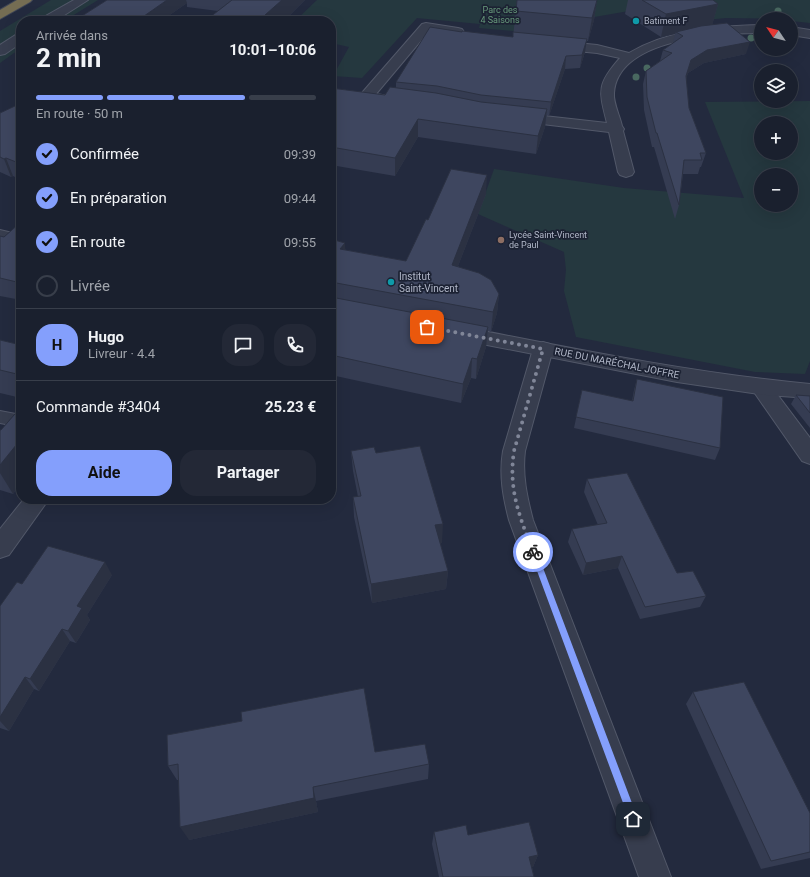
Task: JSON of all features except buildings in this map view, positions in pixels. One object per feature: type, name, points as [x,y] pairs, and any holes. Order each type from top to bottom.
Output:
[{"type":"highway","points":[[0,15],[26,0]]},
{"type":"street","points":[[55,16],[82,0]]},
{"type":"street","points":[[405,101],[366,97],[426,27],[472,35]]},
{"type":"street","points":[[626,172],[608,102],[607,88],[616,72],[631,57],[656,44],[688,35],[726,30],[754,29]]},
{"type":"street","points":[[798,32],[810,34]]},
{"type":"street","points":[[0,50],[16,39]]},
{"type":"street","points":[[540,43],[597,48],[631,57]]},
{"type":"street","points":[[504,116],[616,129]]},
{"type":"street","points":[[0,235],[16,239]]},
{"type":"street","name":"RUE DU MARÉCHAL JOFFRE","points":[[437,329],[679,376],[810,391]]},
{"type":"street","points":[[543,349],[514,451],[512,477],[514,493],[521,520],[655,877]]},
{"type":"street","points":[[761,386],[810,455]]},
{"type":"street","points":[[0,548],[32,504]]},
{"type":"green space","points":[[51,0],[98,0],[72,16],[25,16]]},
{"type":"green space","name":"Parc des 4 Saisons","points":[[317,0],[810,0],[810,23],[798,22],[798,12],[754,12],[754,18],[726,18],[696,21],[669,4],[514,31],[479,28],[480,24],[417,18],[362,78],[336,76],[336,71],[349,47],[336,44],[336,16],[300,16]]},
{"type":"green space","points":[[16,21],[16,52],[0,63],[0,31]]},
{"type":"green space","points":[[798,101],[810,101],[810,361],[805,374],[755,372],[576,337],[564,291],[566,270],[564,252],[478,214],[494,169],[624,188],[744,198],[705,102],[754,102],[754,108],[798,108]]},
{"type":"way so far","points":[[427,327],[543,349],[514,451],[512,464],[512,477],[517,507],[533,552]]},
{"type":"place","name":"Batiment F","points":[[636,21]]},
{"type":"place","name":"Lycée Saint-Vincent de Paul","points":[[501,240]]},
{"type":"place","name":"Institut Saint-Vincent","points":[[391,282]]},
{"type":"route","points":[[533,552],[633,819]]}]
